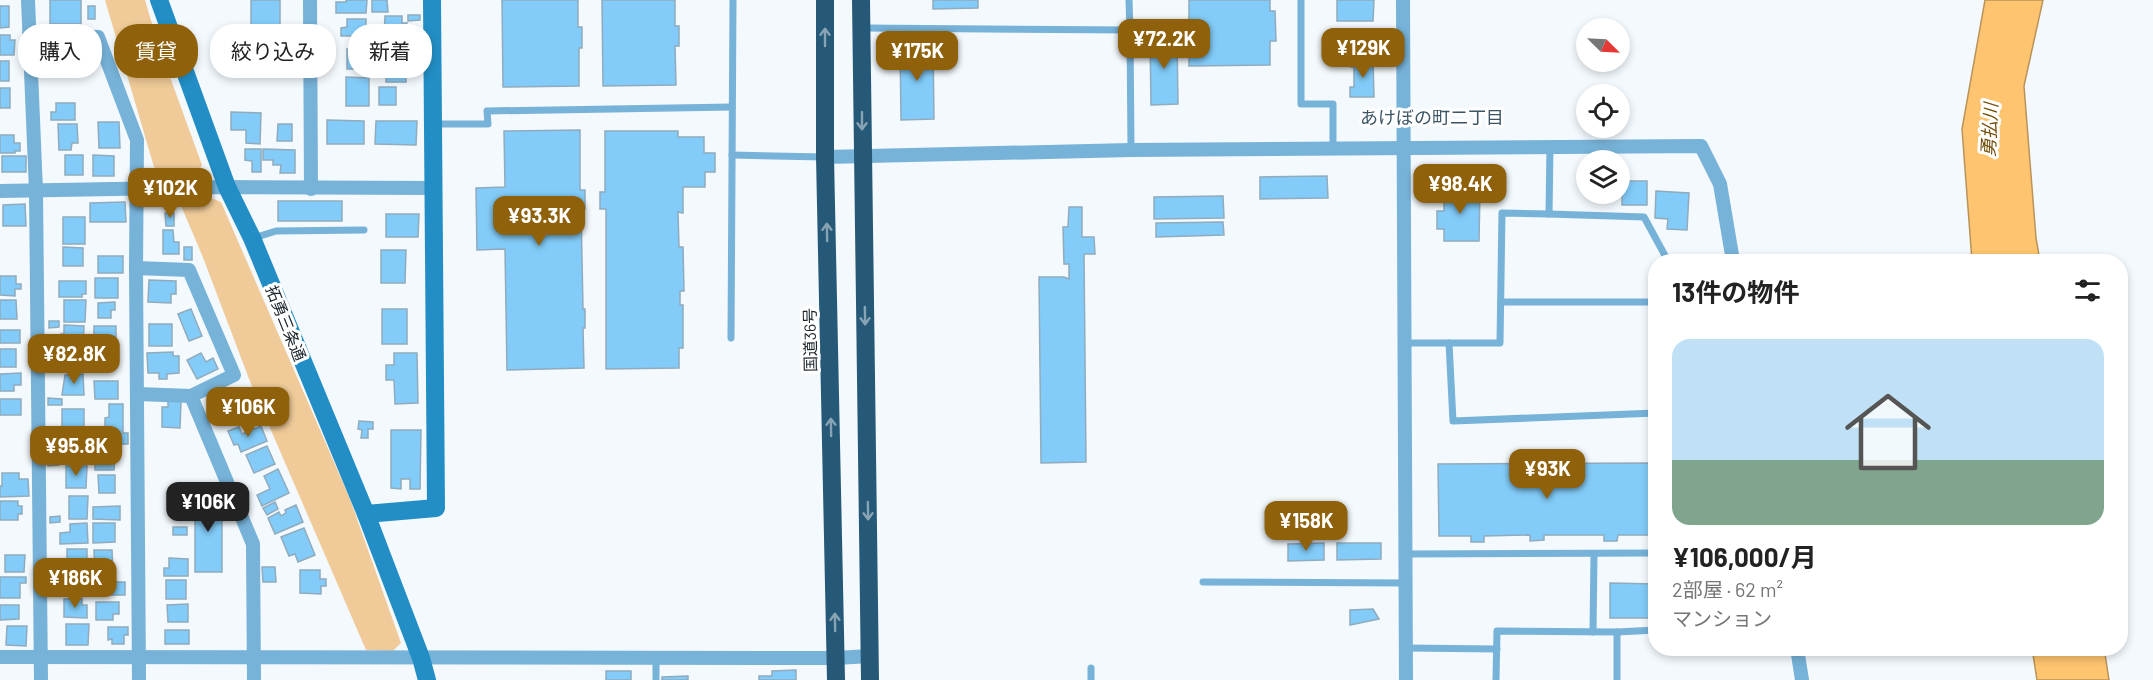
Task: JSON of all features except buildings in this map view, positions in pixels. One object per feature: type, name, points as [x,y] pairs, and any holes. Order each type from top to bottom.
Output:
[{"type":"highway","name":"国道36号","points":[[825,0],[825,157],[836,680]]},
{"type":"highway","points":[[861,0],[870,680]]},
{"type":"street","points":[[28,0],[29,24]]},
{"type":"street","name":"拓勇三条通","points":[[159,0],[227,187],[252,238],[366,514],[422,658],[427,680]]},
{"type":"street","points":[[310,0],[311,189]]},
{"type":"street","points":[[366,514],[436,508],[432,0]]},
{"type":"street","points":[[1403,0],[1406,680]]},
{"type":"street","points":[[102,48],[137,140],[139,680]]},
{"type":"street","points":[[31,78],[36,191],[41,680]]},
{"type":"street","points":[[825,157],[862,158],[1131,150],[1701,147],[1720,184],[1732,254]]},
{"type":"street","points":[[0,191],[227,187],[433,188]]},
{"type":"street","points":[[136,268],[189,270],[234,375],[191,396],[138,394]]},
{"type":"street","points":[[191,396],[253,544],[254,680]]},
{"type":"street","points":[[0,657],[836,658],[870,656]]},
{"type":"street","points":[[1798,656],[1802,680]]},
{"type":"lane","points":[[731,338],[733,0]]},
{"type":"lane","points":[[1129,0],[1131,150]]},
{"type":"lane","points":[[1301,0],[1302,104],[1333,104],[1333,148]]},
{"type":"lane","points":[[861,28],[1130,30]]},
{"type":"lane","points":[[433,124],[488,124],[488,111],[732,107]]},
{"type":"lane","points":[[1549,213],[1550,147]]},
{"type":"lane","points":[[732,155],[825,157]]},
{"type":"lane","points":[[1405,342],[1500,343],[1502,213],[1644,217],[1664,254]]},
{"type":"lane","points":[[252,238],[276,231],[364,230]]},
{"type":"lane","points":[[1501,302],[1648,302]]},
{"type":"lane","points":[[1449,343],[1453,421],[1648,413]]},
{"type":"lane","points":[[1406,554],[1648,553]]},
{"type":"lane","points":[[1593,632],[1594,554]]},
{"type":"lane","points":[[1203,582],[1406,583]]},
{"type":"lane","points":[[1496,680],[1497,631],[1648,630]]},
{"type":"lane","points":[[1617,632],[1617,680]]},
{"type":"lane","points":[[1406,648],[1497,649]]},
{"type":"lane","points":[[656,658],[656,680]]},
{"type":"lane","points":[[1091,668],[1091,680]]},
{"type":"shaded area","points":[[105,0],[145,0],[152,24],[114,24],[114,31]]},
{"type":"shaded area","points":[[128,78],[170,78],[202,165],[194,180],[169,176],[154,167]]},
{"type":"shaded area","points":[[204,195],[221,202],[350,499],[401,643],[393,651],[366,650],[251,384],[179,201]]},
{"type":"water","name":"勇払川","points":[[1985,0],[2043,0],[2024,86],[2039,254],[1971,254],[1962,129]]},
{"type":"water","points":[[2033,656],[2105,656],[2109,680],[2037,680]]},
{"type":"district","name":"あけぼの町二丁目","points":[[1432,118]]}]
